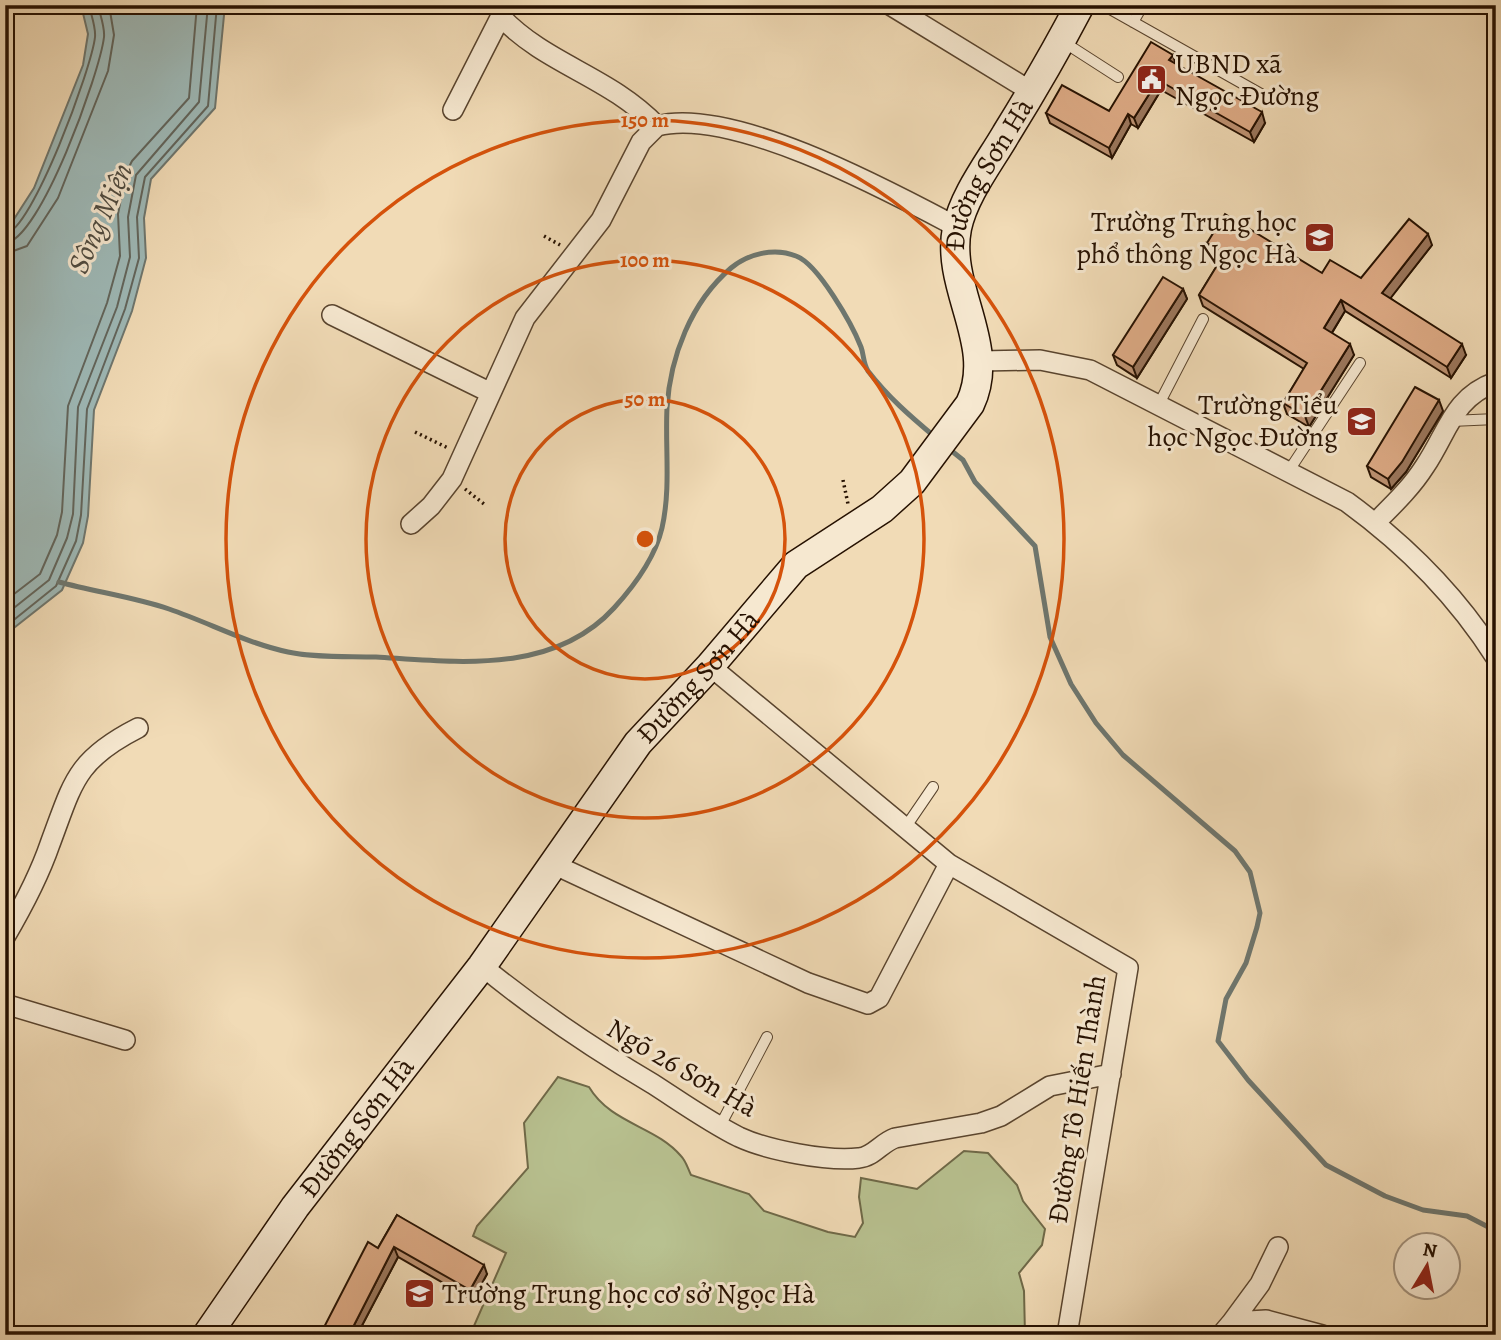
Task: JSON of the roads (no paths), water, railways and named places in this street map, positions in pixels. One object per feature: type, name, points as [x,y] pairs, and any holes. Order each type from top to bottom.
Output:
[{"type":"street","points":[[890,5],[1032,92]]},
{"type":"street","name":"Đường Sơn Hà","points":[[207,1335],[295,1207],[482,966],[638,743],[710,666],[796,565],[882,509],[925,468],[970,404],[976,391],[980,361],[957,270],[957,227],[974,189],[1080,5]]},
{"type":"street","points":[[453,110],[504,11],[532,46],[610,86],[657,126]]},
{"type":"street","points":[[411,524],[444,490],[463,455],[489,392],[525,318],[601,220],[641,142],[657,126],[691,122],[742,132],[873,183],[957,227]]},
{"type":"street","points":[[332,315],[489,392]]},
{"type":"street","points":[[980,361],[1040,360],[1066,363],[1116,381],[1347,502],[1375,523],[1456,600],[1496,658]]},
{"type":"street","points":[[1375,523],[1425,467],[1469,395],[1496,382]]},
{"type":"street","name":"Đường Tô Hiến Thành","points":[[710,666],[949,864],[1128,968],[1069,1334]]},
{"type":"street","points":[[5,937],[42,863],[65,798],[75,780],[103,748],[138,728]]},
{"type":"street","points":[[553,864],[796,978],[868,1004],[879,998],[949,864]]},
{"type":"street","name":"Ngõ 26 Sơn Hà","points":[[482,966],[537,1011],[596,1051],[720,1126],[761,1145],[791,1152],[858,1158],[869,1156],[886,1141],[981,1123],[1001,1116],[1050,1086],[1111,1074]]},
{"type":"street","points":[[5,1004],[125,1040]]},
{"type":"street","points":[[1227,1328],[1260,1284],[1278,1247]]},
{"type":"street","points":[[1227,1328],[1266,1320],[1322,1335]]},
{"type":"lane","points":[[1103,5],[1261,94]]},
{"type":"lane","points":[[1133,22],[1143,5]]},
{"type":"lane","points":[[1062,40],[1118,77]]},
{"type":"lane","points":[[1159,404],[1203,319]]},
{"type":"lane","points":[[1288,472],[1360,363]]},
{"type":"lane","points":[[1451,421],[1496,419]]},
{"type":"lane","points":[[905,828],[933,787]]},
{"type":"lane","points":[[720,1126],[767,1037]]},
{"type":"water","name":"Sông Miện","points":[[81,5],[225,5],[215,108],[151,179],[144,218],[146,258],[132,311],[94,410],[88,516],[83,543],[62,590],[10,631],[5,682],[5,233],[34,188],[83,65],[88,34]]},
{"type":"waterway","points":[[59,582],[156,605],[257,643],[299,654],[439,661],[503,660],[562,645],[590,630],[614,608],[649,560],[659,539],[665,513],[667,408],[678,350],[694,314],[717,282],[738,263],[762,253],[788,253],[805,261],[814,270],[850,324],[868,371],[891,398],[935,437]]},
{"type":"waterway","points":[[948,448],[963,460],[975,482],[1035,546],[1050,637],[1071,684],[1096,723],[1123,755],[1235,851],[1250,872],[1260,913],[1246,963],[1226,999],[1218,1041],[1248,1080],[1326,1165],[1385,1196],[1423,1210],[1467,1216],[1496,1231]]},
{"type":"place","name":"UBND xã Ngọc Đường","points":[[1152,80]]},
{"type":"place","name":"Trường Trung học phổ thông Ngọc Hà","points":[[1320,238]]},
{"type":"place","name":"Trường Tiểu học Ngọc Đường","points":[[1361,421]]},
{"type":"place","name":"Trường Trung học cơ sở Ngọc Hà","points":[[419,1294]]}]
